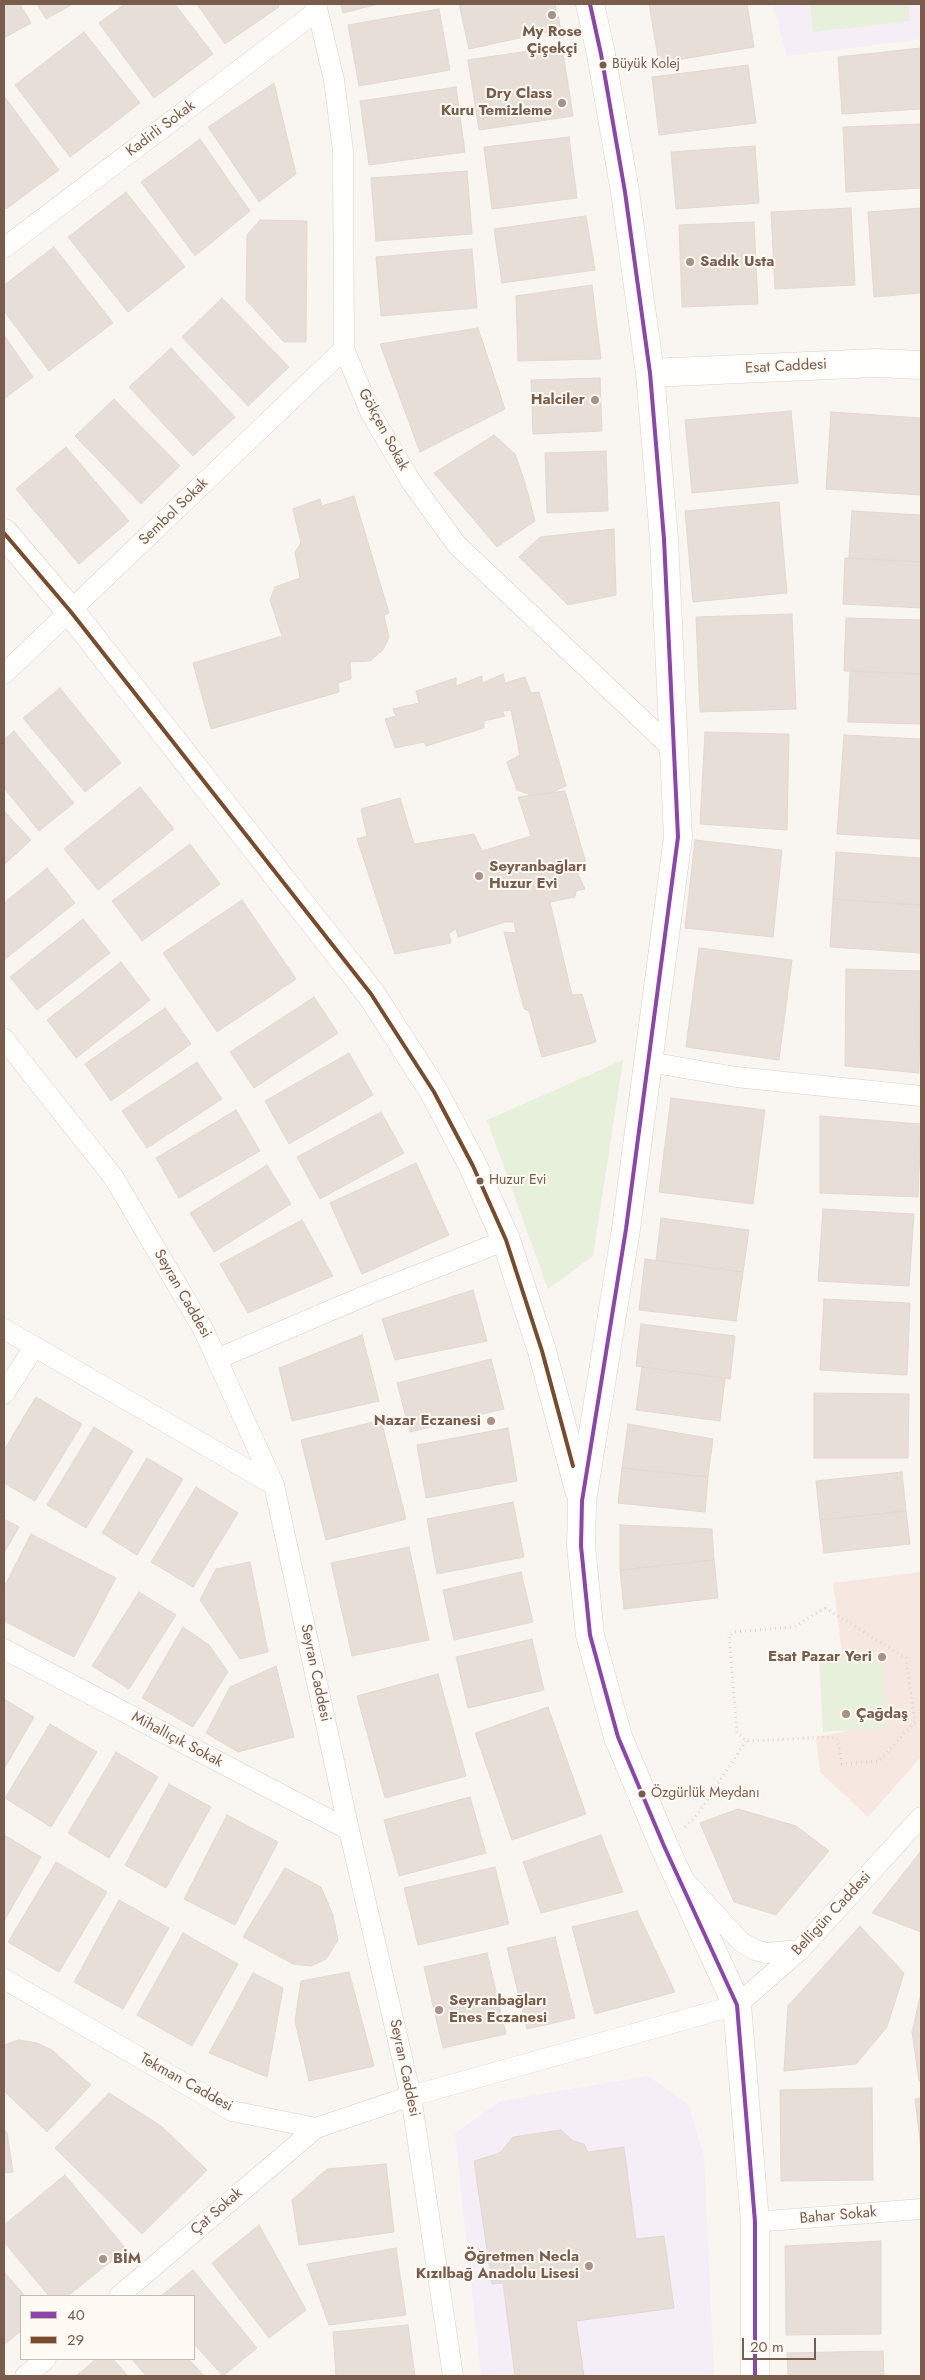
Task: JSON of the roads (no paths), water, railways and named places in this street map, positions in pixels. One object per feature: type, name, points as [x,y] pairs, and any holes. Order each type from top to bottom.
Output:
[{"type":"main road","points":[[590,4],[626,192],[650,373],[664,539],[678,837],[626,1229],[582,1501],[581,1546],[590,1635],[601,1681],[618,1736],[670,1858],[737,2005],[755,2222],[755,2376]]},
{"type":"main road","name":"Esat Caddesi","points":[[650,373],[876,363],[921,365]]},
{"type":"main road","points":[[4,533],[71,612],[371,994],[434,1092],[473,1166],[506,1240],[542,1351],[582,1501]]},
{"type":"street","name":"Kadirli Sokak","points":[[4,248],[317,7]]},
{"type":"street","name":"Gökçen Sokak","points":[[317,7],[334,80],[343,151],[344,350],[371,414],[412,483],[457,545],[675,751]]},
{"type":"street","name":"Sembol Sokak","points":[[4,674],[344,350]]},
{"type":"street","name":"Seyran Caddesi","points":[[4,1038],[114,1178],[203,1328],[274,1485],[349,1830],[411,2096],[453,2376]]},
{"type":"street","points":[[649,1062],[736,1077],[921,1096]]},
{"type":"street","points":[[217,1358],[369,1294],[506,1240]]},
{"type":"street","points":[[4,1329],[274,1485]]},
{"type":"street","points":[[4,1394],[34,1346]]},
{"type":"street","name":"Mihallıçık Sokak","points":[[4,1649],[349,1830]]},
{"type":"street","name":"Belligün Caddesi","points":[[737,2005],[800,1950],[921,1817]]},
{"type":"street","points":[[670,1858],[741,1942],[755,1950],[766,1953],[800,1950]]},
{"type":"street","name":"Tekman Caddesi","points":[[6,1984],[232,2111],[316,2128]]},
{"type":"street","points":[[316,2128],[411,2096],[737,2005]]},
{"type":"street","name":"Çat Sokak","points":[[120,2295],[316,2128]]},
{"type":"street","name":"Bahar Sokak","points":[[755,2222],[921,2209]]},
{"type":"street","points":[[25,2376],[45,2360]]},
{"type":"place","name":"My Rose Çiçekçi","points":[[552,15]]},
{"type":"place","name":"Büyük Kolej","points":[[603,65]]},
{"type":"place","name":"Dry Class Kuru Temizleme","points":[[562,103]]},
{"type":"place","name":"Sadık Usta","points":[[690,262]]},
{"type":"place","name":"Halciler","points":[[595,400]]},
{"type":"place","name":"Seyranbağları Huzur Evi","points":[[479,876]]},
{"type":"place","name":"Huzur Evi","points":[[480,1181]]},
{"type":"place","name":"Nazar Eczanesi","points":[[491,1421]]},
{"type":"place","name":"Esat Pazar Yeri","points":[[882,1657]]},
{"type":"place","name":"Çağdaş","points":[[846,1714]]},
{"type":"place","name":"Özgürlük Meydanı","points":[[642,1794]]},
{"type":"place","name":"Seyranbağları Enes Eczanesi","points":[[439,2010]]},
{"type":"place","name":"BİM","points":[[103,2259]]},
{"type":"place","name":"Öğretmen Necla Kızılbağ Anadolu Lisesi","points":[[589,2266]]}]
